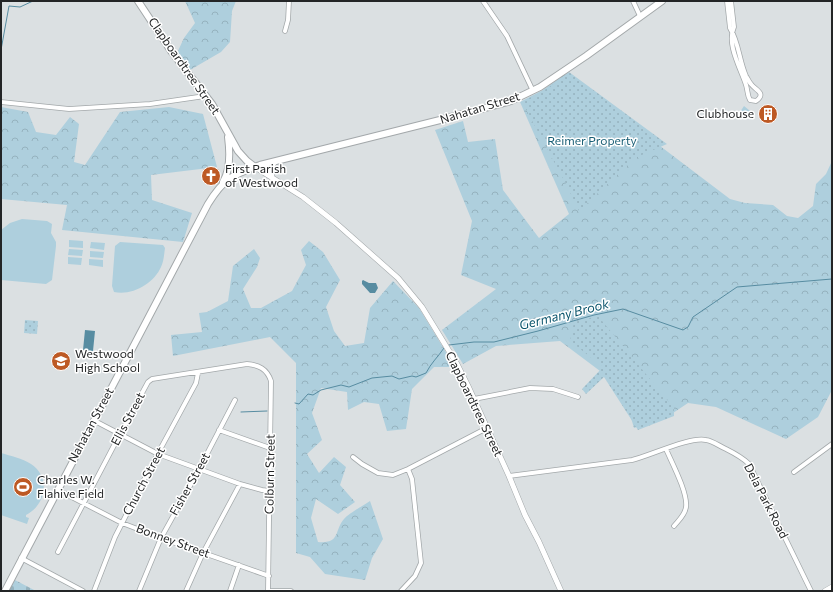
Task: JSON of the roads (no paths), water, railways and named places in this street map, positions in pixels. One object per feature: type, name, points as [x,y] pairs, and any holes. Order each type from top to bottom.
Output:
[{"type":"main road","name":"Clapboardtree Street","points":[[138,1],[171,51],[219,116],[238,151],[255,167]]},
{"type":"main road","name":"Nahatan Street","points":[[4,591],[203,213],[221,186],[239,172],[255,167],[511,101],[533,91],[586,56],[662,1]]},
{"type":"main road","name":"Clapboardtree Street","points":[[221,186],[227,174],[229,156],[228,133]]},
{"type":"street","points":[[285,31],[290,1]]},
{"type":"street","points":[[483,1],[506,36],[533,91]]},
{"type":"street","points":[[634,1],[640,16]]},
{"type":"street","points":[[727,1],[730,28],[732,31],[742,65],[750,84],[758,90],[760,94],[756,101],[750,100],[747,86],[735,55],[732,42],[732,31],[734,27],[731,1]]},
{"type":"street","points":[[1,102],[69,110],[150,104],[205,96]]},
{"type":"street","points":[[272,178],[270,171],[274,162]]},
{"type":"street","name":"Clapboardtree Street","points":[[255,167],[290,188],[317,207],[398,278],[422,307],[457,364],[509,476],[524,515],[539,542],[561,591]]},
{"type":"street","name":"Ellis Street","points":[[58,552],[148,382],[152,380],[247,364],[254,365]]},
{"type":"street","name":"Colburn Street","points":[[254,365],[266,371],[271,381],[268,591]]},
{"type":"street","name":"Church Street","points":[[94,591],[115,537],[196,383],[198,373]]},
{"type":"street","points":[[474,399],[530,388],[552,389],[578,397]]},
{"type":"street","name":"Fisher Street","points":[[139,591],[161,538],[235,400]]},
{"type":"street","points":[[93,420],[158,454],[240,484],[269,491]]},
{"type":"street","points":[[353,456],[362,464],[383,475],[393,475],[408,470],[487,428]]},
{"type":"street","points":[[219,430],[270,448]]},
{"type":"street","name":"Dela Park Road","points":[[509,476],[632,460],[666,450],[679,444],[701,439],[706,440],[745,460],[749,464],[811,591]]},
{"type":"street","points":[[794,472],[832,444]]},
{"type":"street","points":[[666,450],[678,475],[686,506],[682,518],[674,526]]},
{"type":"street","points":[[401,591],[415,576],[421,563],[412,479],[408,470]]},
{"type":"street","points":[[186,591],[203,553],[240,484]]},
{"type":"street","name":"Bonney Street","points":[[58,490],[122,523],[269,576]]},
{"type":"street","points":[[22,558],[83,591]]},
{"type":"street","points":[[230,591],[239,565]]},
{"type":"street","points":[[825,591],[832,588]]},
{"type":"street","points":[[268,591],[291,591]]},
{"type":"waterway","points":[[1,50],[9,6],[20,7],[33,1]]},
{"type":"waterway","name":"Germany Brook","points":[[449,345],[474,342],[494,342],[594,315],[623,309],[683,330],[688,327],[693,317],[737,287],[832,279]]},
{"type":"waterway","name":"Germany Brook","points":[[295,403],[299,404],[308,394],[313,395],[321,390],[341,385],[349,387],[372,378],[392,376],[399,379],[412,376],[416,377],[426,373],[444,348]]},
{"type":"waterway","name":"Germany Brook","points":[[241,412],[267,411]]},
{"type":"place","name":"Clubhouse","points":[[768,114]]},
{"type":"place","name":"First Parish of Westwood","points":[[211,176]]},
{"type":"place","name":"Westwood High School","points":[[61,361]]},
{"type":"place","name":"Charles W. Flahive Field","points":[[23,487]]},
{"type":"park label","name":"Reimer Property","points":[[592,141]]}]
